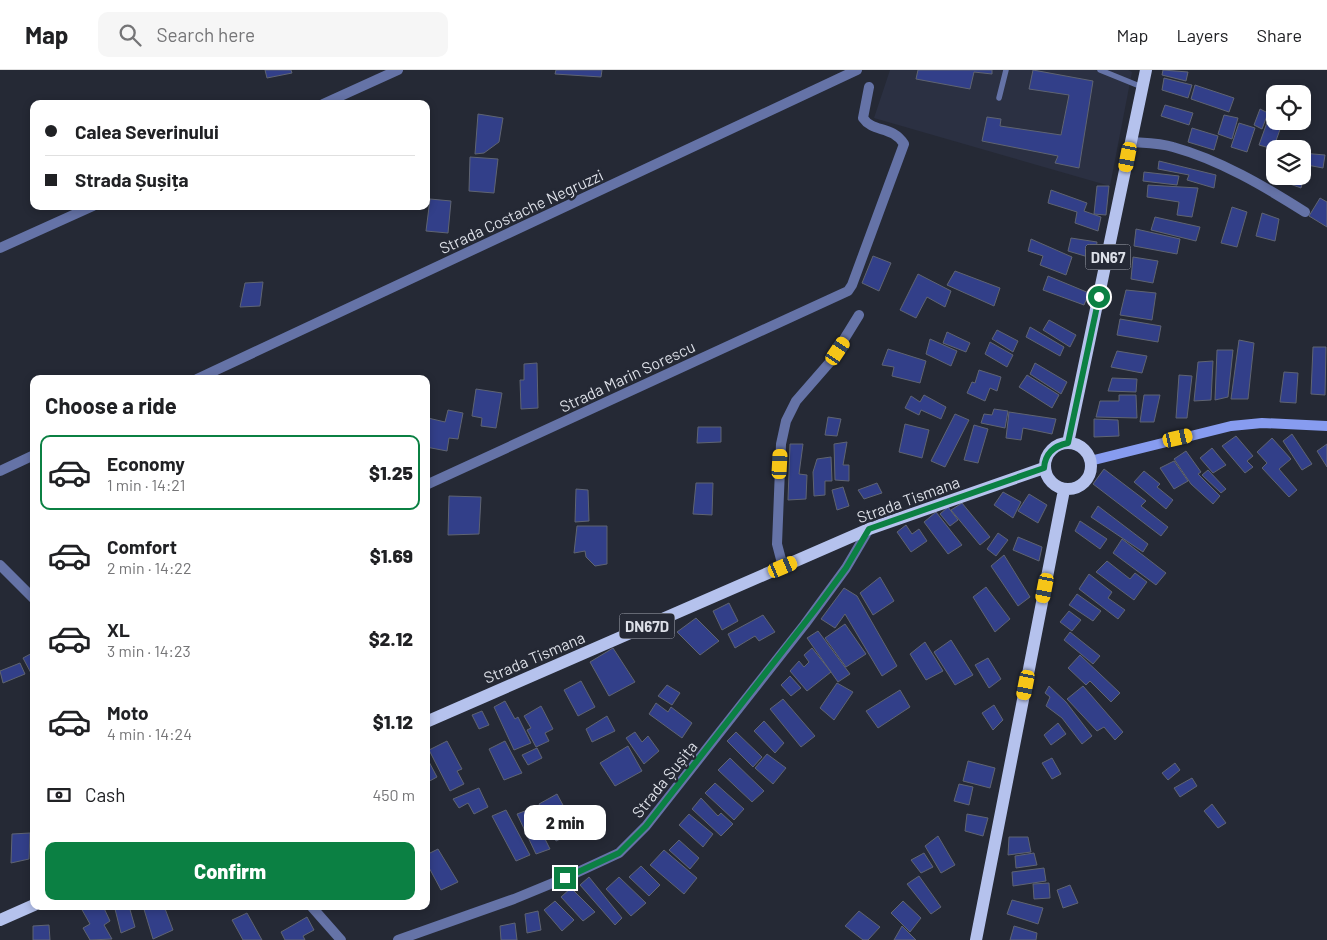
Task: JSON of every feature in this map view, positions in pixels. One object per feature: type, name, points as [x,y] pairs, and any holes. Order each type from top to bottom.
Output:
[{"type":"main road","name":"DN67","points":[[1068,443],[1146,70]]},
{"type":"main road","points":[[1090,461],[1231,426],[1262,423],[1327,426]]},
{"type":"main road","points":[[1068,443],[1082,448],[1090,461],[1089,476],[1085,482],[1078,487],[1064,490],[1050,482],[1044,468],[1048,454],[1053,448],[1068,443]]},
{"type":"main road","name":"Strada Tismana","points":[[430,720],[869,529],[1044,468]]},
{"type":"main road","points":[[976,940],[1064,490]]},
{"type":"main road","points":[[0,920],[30,907]]},
{"type":"street","points":[[332,100],[398,70]]},
{"type":"street","name":"Strada Costache Negruzzi","points":[[206,375],[857,70]]},
{"type":"street","name":"Strada Marin Sorescu","points":[[430,482],[840,296],[852,285],[904,144],[899,136],[867,124],[863,118],[869,86]]},
{"type":"street","points":[[1131,142],[1172,146],[1195,154],[1254,182],[1305,212]]},
{"type":"street","points":[[0,248],[84,210]]},
{"type":"street","points":[[783,567],[777,544],[782,444],[786,421],[796,401],[830,362],[858,314]]},
{"type":"street","points":[[0,471],[30,457]]},
{"type":"street","name":"Strada Șușița","points":[[398,940],[514,900],[619,853],[646,826],[775,662],[846,568],[869,529]]},
{"type":"street","points":[[0,565],[30,595]]},
{"type":"street","points":[[315,910],[341,940]]},
{"type":"lane","points":[[1000,98],[1006,70]]},
{"type":"lane","points":[[1100,70],[1142,87]]},
{"type":"shaded area","points":[[890,70],[1128,70],[1132,72],[1110,186],[874,118]]},
{"type":"building","points":[[265,70],[291,70],[292,73],[267,78]]},
{"type":"building","points":[[556,70],[602,70],[601,77],[555,74]]},
{"type":"building","points":[[918,70],[992,70],[992,74],[974,72],[970,89],[916,79]]},
{"type":"building","points":[[1033,70],[1093,81],[1079,168],[1055,163],[1058,156],[982,141],[987,117],[1001,119],[1000,126],[1061,135],[1069,95],[1029,89]]},
{"type":"building","points":[[1163,70],[1188,72],[1186,81],[1162,75]]},
{"type":"building","points":[[1164,78],[1192,85],[1188,98],[1162,90]]},
{"type":"building","points":[[1195,85],[1234,98],[1229,112],[1191,99]]},
{"type":"building","points":[[1165,105],[1193,113],[1189,125],[1161,116]]},
{"type":"building","points":[[1260,109],[1266,112],[1262,129],[1254,125]]},
{"type":"building","points":[[478,114],[503,118],[499,142],[484,153],[475,154]]},
{"type":"building","points":[[1224,115],[1238,118],[1232,139],[1218,134]]},
{"type":"building","points":[[1239,123],[1255,128],[1247,152],[1231,147]]},
{"type":"building","points":[[1266,125],[1266,130],[1280,130],[1276,140],[1266,140],[1266,147],[1259,145]]},
{"type":"building","points":[[1192,128],[1218,136],[1214,150],[1188,142]]},
{"type":"building","points":[[1311,154],[1325,155],[1323,168],[1311,166]]},
{"type":"building","points":[[470,157],[498,159],[494,193],[469,191]]},
{"type":"building","points":[[1159,161],[1216,175],[1214,188],[1187,180],[1189,175],[1158,169]]},
{"type":"building","points":[[1144,172],[1179,176],[1177,185],[1143,181]]},
{"type":"building","points":[[1148,185],[1198,188],[1192,217],[1177,215],[1179,202],[1147,197]]},
{"type":"building","points":[[1097,186],[1109,186],[1106,215],[1094,214]]},
{"type":"building","points":[[1051,190],[1087,203],[1084,211],[1101,217],[1098,231],[1075,223],[1077,212],[1048,203]]},
{"type":"building","points":[[1320,198],[1327,202],[1327,227],[1309,216]]},
{"type":"building","points":[[430,199],[451,201],[448,233],[426,231]]},
{"type":"building","points":[[1232,207],[1247,212],[1237,247],[1221,243]]},
{"type":"building","points":[[1262,213],[1279,219],[1275,241],[1256,236]]},
{"type":"building","points":[[1155,217],[1200,227],[1196,241],[1151,230]]},
{"type":"building","points":[[1136,229],[1180,239],[1177,254],[1134,246]]},
{"type":"building","points":[[1071,238],[1097,242],[1095,259],[1068,251]]},
{"type":"building","points":[[1031,239],[1072,257],[1066,275],[1040,265],[1043,256],[1028,251]]},
{"type":"building","points":[[873,256],[891,263],[879,291],[862,283]]},
{"type":"building","points":[[1133,257],[1158,261],[1153,283],[1131,279]]},
{"type":"building","points":[[955,271],[1000,288],[994,306],[947,285]]},
{"type":"building","points":[[918,274],[951,291],[945,307],[927,297],[916,318],[900,310]]},
{"type":"building","points":[[1048,276],[1089,293],[1084,305],[1043,290]]},
{"type":"building","points":[[263,282],[260,306],[240,307],[245,283]]},
{"type":"building","points":[[1126,290],[1156,293],[1152,320],[1120,315]]},
{"type":"building","points":[[1120,319],[1161,326],[1158,342],[1117,335]]},
{"type":"building","points":[[1049,320],[1076,335],[1070,347],[1043,330]]},
{"type":"building","points":[[1030,327],[1064,347],[1060,356],[1026,337]]},
{"type":"building","points":[[997,330],[1018,341],[1013,352],[992,339]]},
{"type":"building","points":[[947,332],[970,343],[966,352],[943,343]]},
{"type":"building","points":[[930,339],[957,351],[951,366],[926,354]]},
{"type":"building","points":[[1239,340],[1254,343],[1248,399],[1231,399]]},
{"type":"building","points":[[990,342],[1013,355],[1007,367],[985,354]]},
{"type":"building","points":[[1313,347],[1326,347],[1325,395],[1311,394]]},
{"type":"building","points":[[888,349],[926,361],[920,383],[892,376],[894,367],[882,365]]},
{"type":"building","points":[[1217,350],[1233,350],[1228,397],[1215,400]]},
{"type":"building","points":[[1117,351],[1147,356],[1142,373],[1111,367]]},
{"type":"building","points":[[1213,361],[1211,400],[1194,401],[1198,362]]},
{"type":"building","points":[[537,363],[538,408],[521,409],[520,380],[524,380],[524,364]]},
{"type":"building","points":[[1035,363],[1067,382],[1061,394],[1030,374]]},
{"type":"building","points":[[979,370],[1001,377],[997,391],[990,388],[985,401],[967,393],[972,382],[975,383]]},
{"type":"building","points":[[1284,372],[1298,373],[1296,403],[1280,402]]},
{"type":"building","points":[[1027,375],[1059,395],[1052,408],[1019,387]]},
{"type":"building","points":[[1179,375],[1192,376],[1187,418],[1176,418]]},
{"type":"building","points":[[1112,378],[1137,379],[1136,392],[1108,391]]},
{"type":"building","points":[[476,389],[502,393],[496,428],[481,426],[482,418],[472,416]]},
{"type":"building","points":[[924,395],[946,407],[941,419],[921,410],[919,415],[905,408],[911,396],[920,402]]},
{"type":"building","points":[[1119,395],[1136,395],[1137,418],[1096,417],[1100,401],[1119,401]]},
{"type":"building","points":[[1144,395],[1160,395],[1154,422],[1140,422]]},
{"type":"building","points":[[994,409],[1008,411],[1005,428],[981,423],[984,414],[992,415]]},
{"type":"building","points":[[448,410],[463,413],[458,439],[449,438],[447,451],[430,448],[430,418],[445,422]]},
{"type":"building","points":[[1009,412],[1056,419],[1052,434],[1023,428],[1021,440],[1006,438]]},
{"type":"building","points":[[955,414],[969,420],[945,467],[931,461]]},
{"type":"building","points":[[828,417],[841,419],[837,436],[825,435]]},
{"type":"building","points":[[1094,419],[1118,420],[1119,436],[1094,437]]},
{"type":"building","points":[[905,424],[929,430],[922,458],[899,452]]},
{"type":"building","points":[[974,425],[988,429],[978,463],[964,460]]},
{"type":"building","points":[[698,427],[721,427],[721,442],[697,443]]},
{"type":"building","points":[[1292,434],[1312,464],[1302,470],[1283,441]]},
{"type":"building","points":[[1236,436],[1253,456],[1247,461],[1253,467],[1245,473],[1222,446]]},
{"type":"building","points":[[1272,438],[1291,459],[1279,469],[1297,490],[1289,497],[1262,468],[1267,463],[1257,452]]},
{"type":"building","points":[[847,442],[843,465],[849,465],[849,481],[835,480],[834,444]]},
{"type":"building","points":[[790,444],[803,444],[799,474],[807,475],[806,499],[788,500]]},
{"type":"building","points":[[1327,444],[1327,467],[1317,451]]},
{"type":"building","points":[[1212,448],[1226,465],[1213,473],[1200,458]]},
{"type":"building","points":[[1186,451],[1201,472],[1198,474],[1220,496],[1213,504],[1191,484],[1174,459]]},
{"type":"building","points":[[831,457],[832,481],[825,481],[825,495],[814,496],[813,472],[817,459]]},
{"type":"building","points":[[1174,461],[1188,481],[1174,489],[1160,468]]},
{"type":"building","points":[[1104,469],[1146,501],[1141,506],[1168,527],[1161,536],[1093,484]]},
{"type":"building","points":[[1208,470],[1226,489],[1221,493],[1202,475]]},
{"type":"building","points":[[1144,471],[1160,484],[1157,487],[1173,500],[1166,509],[1134,482]]},
{"type":"building","points":[[696,483],[713,483],[712,515],[693,514]]},
{"type":"building","points":[[877,483],[882,493],[864,499],[858,490]]},
{"type":"building","points":[[843,487],[849,506],[837,510],[832,490]]},
{"type":"building","points":[[576,489],[588,490],[589,521],[575,522]]},
{"type":"building","points":[[1003,492],[1021,502],[1013,518],[994,505]]},
{"type":"building","points":[[1029,494],[1047,505],[1038,523],[1018,511]]},
{"type":"building","points":[[449,496],[481,497],[479,534],[448,535]]},
{"type":"building","points":[[962,503],[990,537],[980,545],[951,510]]},
{"type":"building","points":[[1098,506],[1148,544],[1143,552],[1091,517]]},
{"type":"building","points":[[948,507],[958,520],[950,526],[940,514]]},
{"type":"building","points":[[936,512],[962,545],[948,554],[924,522]]},
{"type":"building","points":[[1080,521],[1107,539],[1100,549],[1075,531]]},
{"type":"building","points":[[906,525],[912,534],[919,529],[927,541],[911,552],[897,532]]},
{"type":"building","points":[[577,526],[607,526],[607,564],[595,566],[586,557],[585,551],[574,553]]},
{"type":"building","points":[[998,533],[1008,540],[996,556],[987,549]]},
{"type":"building","points":[[1018,537],[1042,547],[1039,561],[1013,550]]},
{"type":"building","points":[[1122,539],[1166,573],[1156,585],[1113,553]]},
{"type":"building","points":[[1004,555],[1030,597],[1018,606],[991,566]]},
{"type":"building","points":[[1107,561],[1130,579],[1135,573],[1147,582],[1134,600],[1096,572]]},
{"type":"building","points":[[1089,574],[1112,592],[1108,598],[1125,610],[1118,619],[1079,589]]},
{"type":"building","points":[[880,577],[894,601],[873,615],[860,593]]},
{"type":"building","points":[[986,587],[1010,619],[995,632],[973,597]]},
{"type":"building","points":[[844,588],[857,596],[897,666],[882,676],[845,614],[835,628],[821,619]]},
{"type":"building","points":[[1077,594],[1101,611],[1093,621],[1069,605]]},
{"type":"building","points":[[729,603],[738,621],[722,630],[713,611]]},
{"type":"building","points":[[1069,611],[1081,620],[1072,631],[1060,622]]},
{"type":"building","points":[[763,615],[775,632],[759,641],[755,636],[735,648],[728,634]]},
{"type":"building","points":[[696,618],[719,641],[700,655],[677,632]]},
{"type":"building","points":[[845,624],[866,654],[846,667],[825,638]]},
{"type":"building","points":[[818,631],[850,674],[838,682],[807,638]]},
{"type":"building","points":[[1070,632],[1100,656],[1093,664],[1064,640]]},
{"type":"building","points":[[951,640],[973,675],[955,685],[934,652]]},
{"type":"building","points":[[925,642],[943,671],[926,680],[910,654]]},
{"type":"building","points":[[613,648],[635,682],[609,696],[590,662]]},
{"type":"building","points":[[812,648],[831,672],[807,691],[790,671],[799,661],[804,667],[809,662],[804,655]]},
{"type":"building","points":[[30,654],[30,671],[23,658]]},
{"type":"building","points":[[1080,655],[1120,693],[1111,702],[1090,681],[1086,685],[1068,668]]},
{"type":"building","points":[[988,658],[1001,679],[989,688],[975,665]]},
{"type":"building","points":[[20,663],[25,674],[3,683],[0,671]]},
{"type":"building","points":[[790,676],[801,688],[791,696],[781,685]]},
{"type":"building","points":[[581,681],[595,707],[578,716],[564,690]]},
{"type":"building","points":[[837,683],[853,692],[834,720],[820,708]]},
{"type":"building","points":[[667,685],[680,693],[672,705],[658,696]]},
{"type":"building","points":[[1049,686],[1066,702],[1092,736],[1082,744],[1062,718],[1046,706],[1050,697],[1045,693]]},
{"type":"building","points":[[1083,686],[1123,732],[1115,740],[1104,727],[1097,731],[1067,699]]},
{"type":"building","points":[[900,690],[910,707],[878,728],[866,711]]},
{"type":"building","points":[[783,699],[815,736],[801,747],[770,709]]},
{"type":"building","points":[[505,701],[515,719],[518,717],[531,743],[514,750],[494,707]]},
{"type":"building","points":[[656,703],[668,712],[671,707],[692,723],[682,738],[649,714]]},
{"type":"building","points":[[994,705],[1003,720],[993,730],[982,713]]},
{"type":"building","points":[[541,706],[553,729],[545,733],[549,741],[536,747],[527,730],[531,728],[524,716]]},
{"type":"building","points":[[482,711],[489,725],[479,729],[472,715]]},
{"type":"building","points":[[607,716],[615,731],[592,742],[586,729]]},
{"type":"building","points":[[764,721],[784,743],[775,753],[754,731]]},
{"type":"building","points":[[1058,723],[1066,734],[1051,745],[1044,735]]},
{"type":"building","points":[[635,732],[642,742],[648,736],[659,751],[644,764],[626,738]]},
{"type":"building","points":[[736,732],[762,757],[753,767],[727,741]]},
{"type":"building","points":[[447,741],[462,769],[457,771],[464,784],[450,791],[430,750]]},
{"type":"building","points":[[505,741],[522,773],[504,780],[489,749]]},
{"type":"building","points":[[628,746],[642,771],[615,786],[600,763]]},
{"type":"building","points":[[537,748],[542,758],[528,765],[522,755]]},
{"type":"building","points":[[767,754],[786,768],[773,784],[755,768]]},
{"type":"building","points":[[730,758],[764,791],[752,802],[718,770]]},
{"type":"building","points":[[1052,758],[1061,774],[1052,779],[1042,763]]},
{"type":"building","points":[[968,761],[995,768],[990,788],[963,781]]},
{"type":"building","points":[[1175,763],[1180,770],[1168,780],[1162,773]]},
{"type":"building","points":[[430,764],[437,777],[430,781]]},
{"type":"building","points":[[1192,778],[1197,786],[1180,797],[1174,788]]},
{"type":"building","points":[[715,783],[744,809],[734,820],[705,793]]},
{"type":"building","points":[[959,784],[973,787],[969,805],[954,801]]},
{"type":"building","points":[[479,788],[488,807],[474,814],[468,803],[459,808],[453,799]]},
{"type":"building","points":[[557,794],[564,807],[556,810],[567,836],[556,841],[539,804]]},
{"type":"building","points":[[701,798],[718,816],[721,813],[733,824],[721,836],[692,809]]},
{"type":"building","points":[[1212,804],[1226,823],[1218,828],[1204,811]]},
{"type":"building","points":[[530,809],[550,849],[536,854],[517,814]]},
{"type":"building","points":[[506,810],[530,855],[516,861],[492,816]]},
{"type":"building","points":[[689,814],[713,834],[703,847],[679,825]]},
{"type":"building","points":[[967,814],[988,818],[983,836],[965,831]]},
{"type":"building","points":[[30,833],[29,859],[11,863],[12,834]]},
{"type":"building","points":[[938,836],[955,865],[941,873],[925,846]]},
{"type":"building","points":[[1009,837],[1028,837],[1031,852],[1008,855]]},
{"type":"building","points":[[679,840],[699,858],[690,869],[669,850]]},
{"type":"building","points":[[438,849],[458,882],[441,890],[430,869],[430,853]]},
{"type":"building","points":[[664,850],[697,878],[684,894],[650,865]]},
{"type":"building","points":[[924,853],[933,867],[921,873],[911,860]]},
{"type":"building","points":[[1034,853],[1037,865],[1016,868],[1015,856]]},
{"type":"building","points":[[641,866],[660,885],[649,896],[629,877]]},
{"type":"building","points":[[1044,868],[1046,881],[1013,886],[1012,872]]},
{"type":"building","points":[[919,876],[941,907],[931,914],[907,884]]},
{"type":"building","points":[[589,877],[622,918],[615,925],[580,885]]},
{"type":"building","points":[[619,877],[646,903],[631,916],[606,889]]},
{"type":"building","points":[[1049,883],[1050,898],[1034,899],[1033,884]]},
{"type":"building","points":[[1070,885],[1078,903],[1063,908],[1057,890]]},
{"type":"building","points":[[571,888],[595,912],[583,921],[561,897]]},
{"type":"building","points":[[1012,900],[1043,908],[1038,924],[1007,914]]},
{"type":"building","points":[[555,901],[574,920],[562,931],[544,910]]},
{"type":"building","points":[[903,901],[921,918],[910,932],[891,913]]},
{"type":"building","points":[[82,910],[105,910],[110,921],[104,925],[112,939],[90,940],[83,928],[90,924]]},
{"type":"building","points":[[115,910],[130,910],[135,927],[121,933]]},
{"type":"building","points":[[144,910],[166,910],[173,930],[153,939]]},
{"type":"building","points":[[538,911],[541,930],[527,933],[525,914]]},
{"type":"building","points":[[859,911],[880,927],[868,940],[863,940],[845,926]]},
{"type":"building","points":[[247,913],[262,940],[243,940],[232,920]]},
{"type":"building","points":[[307,917],[314,930],[303,936],[305,940],[285,940],[281,932]]},
{"type":"building","points":[[515,923],[517,940],[501,940],[500,926]]},
{"type":"building","points":[[49,925],[50,940],[33,940],[33,926]]},
{"type":"building","points":[[902,926],[916,940],[894,940]]},
{"type":"building","points":[[1014,926],[1037,933],[1036,940],[1010,940]]},
{"type":"route","points":[[565,878],[619,853],[646,826],[815,610],[846,568],[869,529],[1044,468],[1048,454],[1053,448],[1060,444],[1068,443],[1099,297]]}]
